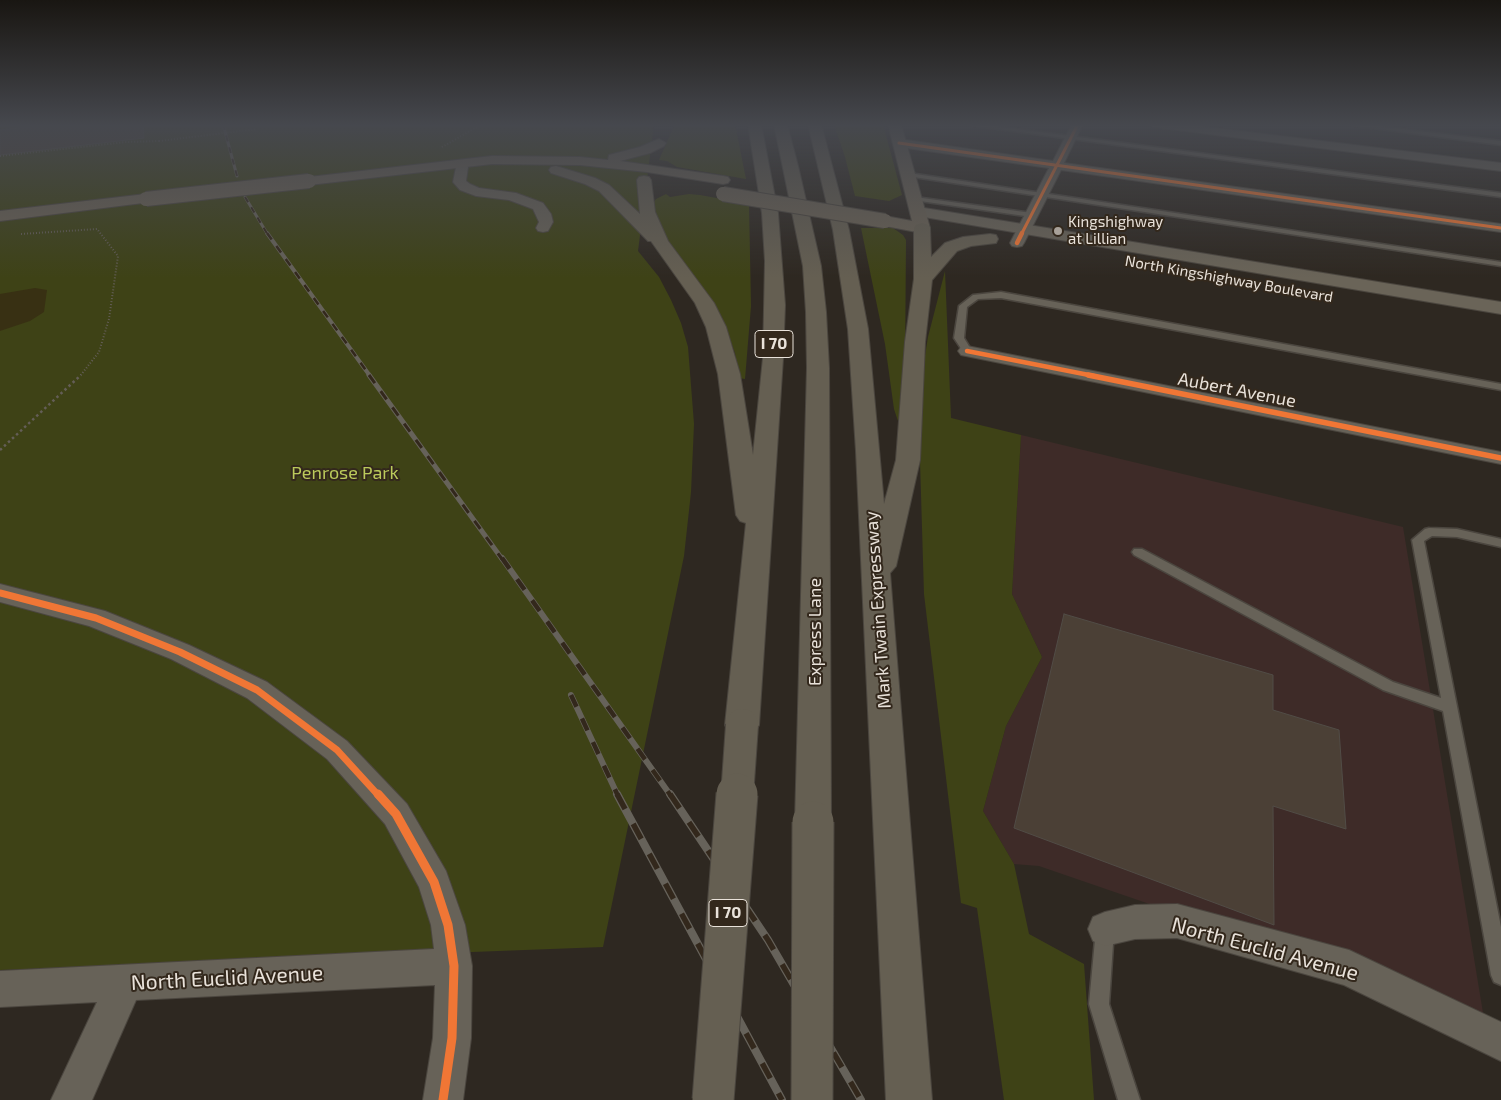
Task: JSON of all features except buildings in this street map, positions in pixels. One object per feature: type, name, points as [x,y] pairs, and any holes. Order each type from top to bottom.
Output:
[{"type":"highway","points":[[572,175],[604,188],[660,242],[704,303],[716,327],[729,374],[756,562]]},
{"type":"highway","points":[[646,175],[647,212],[660,242]]},
{"type":"highway","name":"I 70","points":[[713,1100],[773,358],[775,306],[770,213],[763,175]]},
{"type":"highway","name":"Express Lane","points":[[793,175],[812,266],[818,358],[812,1100]]},
{"type":"highway","name":"Mark Twain Expressway","points":[[828,175],[841,230],[858,329],[868,451],[910,1100]]},
{"type":"highway","points":[[876,592],[908,460],[915,342],[923,279],[919,212]]},
{"type":"highway","points":[[923,279],[945,252],[952,247],[969,241],[990,239]]},
{"type":"main road","name":"North Kingshighway Boulevard","points":[[0,216],[358,175]]},
{"type":"main road","name":"North Kingshighway Boulevard","points":[[654,175],[723,187],[885,221],[919,212],[990,239],[1024,229],[1501,325]]},
{"type":"main road","points":[[910,175],[919,212]]},
{"type":"main road","name":"North Kingshighway Boulevard","points":[[723,187],[879,205],[1501,308]]},
{"type":"street","points":[[460,175],[459,182],[465,188],[476,192],[511,196],[538,206],[544,214],[546,222],[544,228]]},
{"type":"street","points":[[1024,229],[1051,175]]},
{"type":"street","points":[[1136,175],[1501,228]]},
{"type":"street","name":"Aubert Avenue","points":[[967,350],[1501,458]]},
{"type":"street","points":[[0,593],[96,618],[180,652],[257,690],[337,750],[396,814],[434,882],[448,925],[454,966],[452,1038],[443,1100]]},
{"type":"street","name":"North Euclid Avenue","points":[[1104,929],[1135,922],[1177,921],[1348,968],[1501,1042]]},
{"type":"street","name":"North Euclid Avenue","points":[[0,989],[454,966]]},
{"type":"street","points":[[71,1100],[125,984]]},
{"type":"lane","points":[[912,175],[1501,264]]},
{"type":"lane","points":[[1353,175],[1501,195]]},
{"type":"lane","points":[[942,180],[947,187]]},
{"type":"lane","points":[[952,195],[957,203]]},
{"type":"lane","points":[[919,212],[957,203],[1024,229]]},
{"type":"lane","points":[[967,350],[959,338],[963,306],[976,297],[1001,295],[1501,387]]},
{"type":"lane","points":[[1501,543],[1458,533],[1429,532],[1418,540],[1501,975]]},
{"type":"lane","points":[[1138,552],[1388,686],[1450,707]]},
{"type":"lane","points":[[1104,929],[1099,1004],[1129,1100]]},
{"type":"path","points":[[0,450],[66,390],[85,371],[99,352],[109,320],[118,256],[96,230],[12,234]]},
{"type":"shaded area","points":[[1021,435],[1403,527],[1484,1019],[1039,866],[1014,864],[983,811],[1006,726],[1042,657],[1012,594]]},
{"type":"green space","name":"Penrose Park","points":[[0,175],[648,175],[638,251],[659,277],[671,300],[681,323],[688,347],[694,424],[691,492],[684,556],[603,947],[0,970]]},
{"type":"green space","points":[[725,175],[745,175],[746,179]]},
{"type":"green space","points":[[850,175],[897,175],[902,195],[889,201],[855,196]]},
{"type":"green space","points":[[666,194],[670,197],[689,194],[700,195],[749,204],[751,306],[745,379],[739,378],[735,353],[722,317],[668,241],[654,211],[653,203],[656,199]]},
{"type":"green space","points":[[861,228],[893,228],[903,235],[906,240],[905,366],[900,427],[894,409],[885,344]]},
{"type":"green space","points":[[945,271],[951,418],[1021,435],[1012,594],[1042,657],[1006,726],[983,811],[1014,864],[1029,934],[1084,964],[1094,1100],[1004,1100],[977,908],[961,903],[924,594],[919,427],[928,337]]},
{"type":"sand","points":[[35,288],[47,290],[44,312],[30,321],[0,331],[0,294]]},
{"type":"railway","points":[[245,197],[268,235]]},
{"type":"railway","points":[[267,233],[370,376]]},
{"type":"railway","points":[[369,375],[502,559]]},
{"type":"railway","points":[[502,558],[671,796]]},
{"type":"railway","points":[[571,695],[618,795]]},
{"type":"railway","points":[[670,794],[768,940],[861,1100]]},
{"type":"railway","points":[[618,795],[782,1100]]},
{"type":"cycle path","points":[[1017,243],[1052,175]]},
{"type":"cycle path","points":[[1128,175],[1501,228]]},
{"type":"cycle path","points":[[967,351],[1501,458]]},
{"type":"cycle path","points":[[0,593],[96,618],[180,652],[257,690],[337,750],[396,814],[434,882],[448,925],[454,966],[452,1038],[443,1100]]},
{"type":"place","name":"Kingshighway at Lillian","points":[[1058,231]]}]
